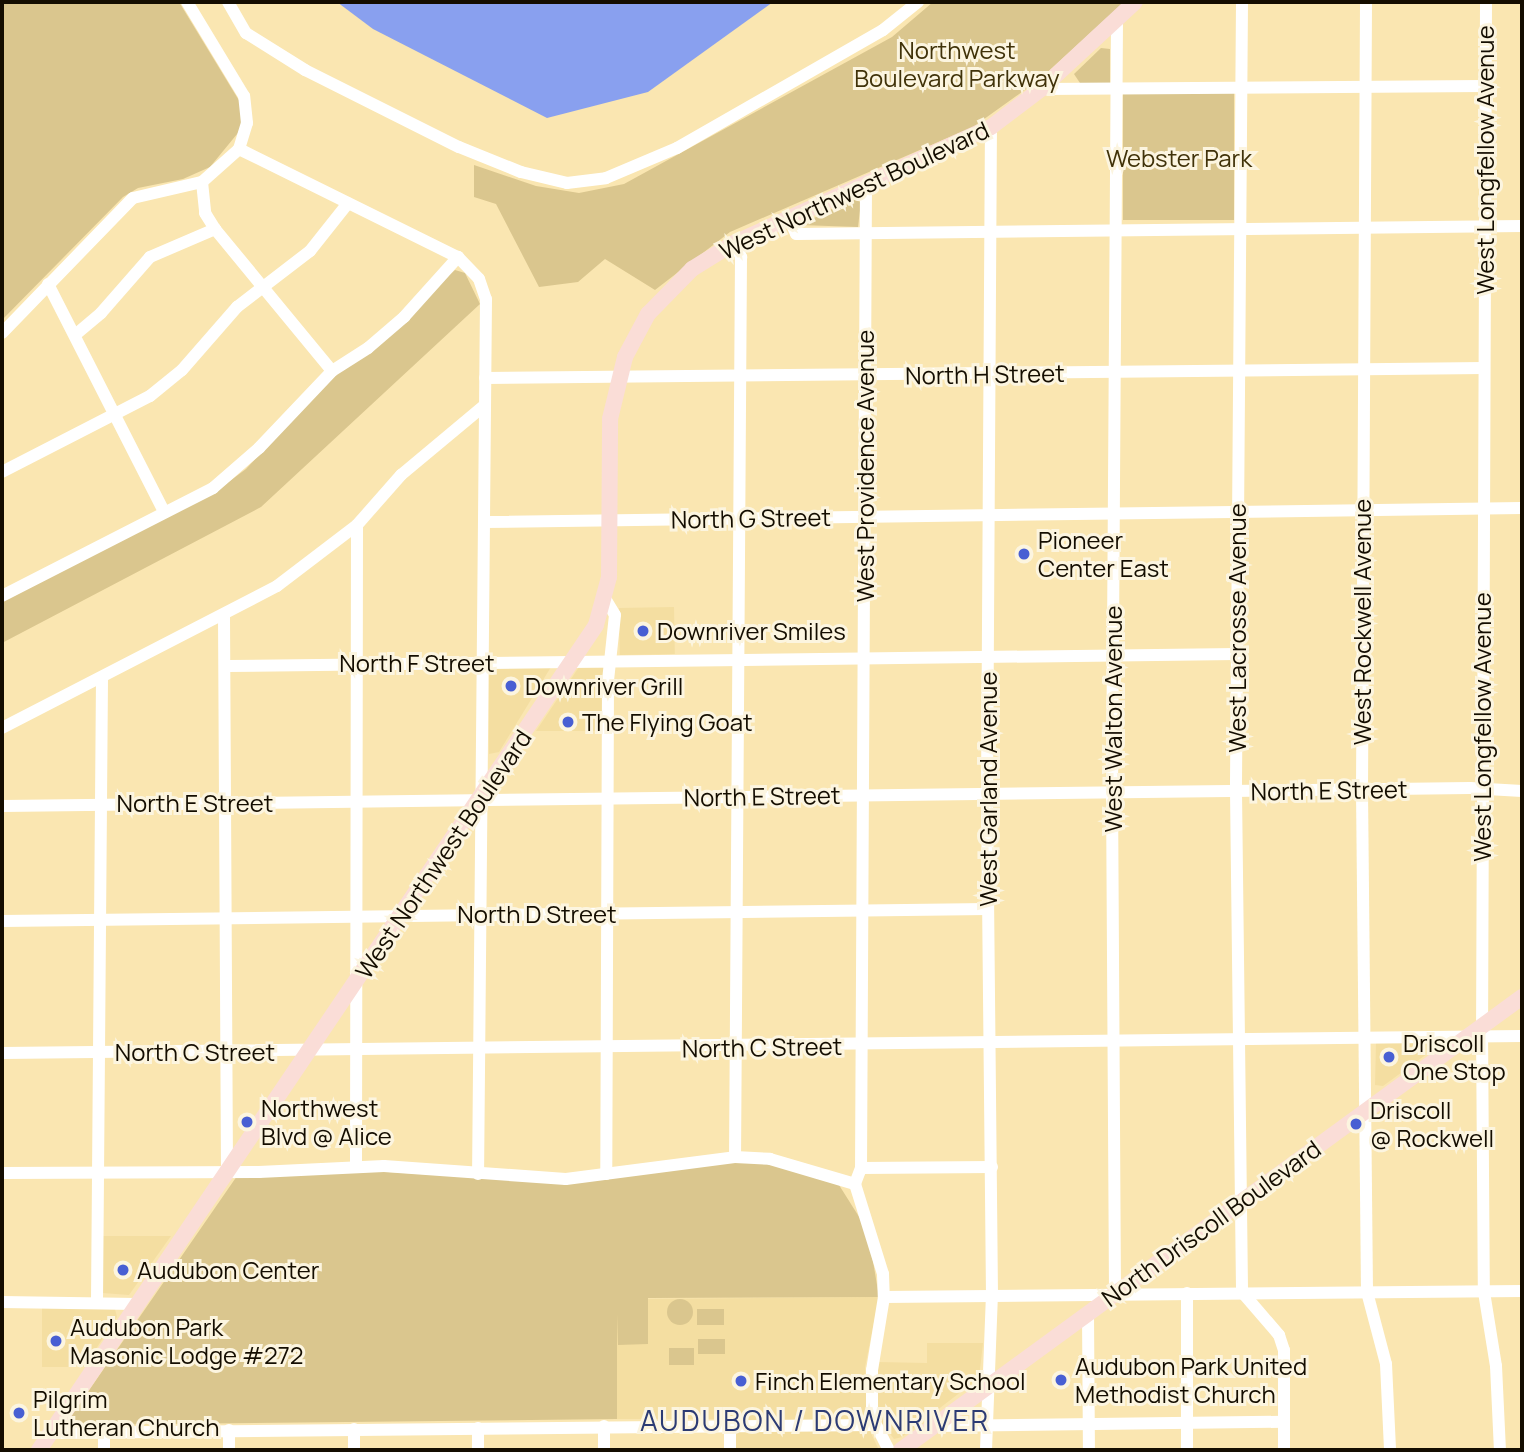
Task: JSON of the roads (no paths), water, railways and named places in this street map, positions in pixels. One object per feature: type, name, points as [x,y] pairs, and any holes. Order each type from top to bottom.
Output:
[{"type":"main road","name":"West Northwest Boulevard","points":[[39,1450],[357,979],[483,799],[573,661],[606,600],[610,520],[610,419],[618,378],[631,342],[662,298],[692,269],[734,243],[991,127],[1041,89],[1135,2]]},
{"type":"main road","name":"North Driscoll Boulevard","points":[[901,1450],[1365,1111],[1477,1034],[1522,997]]},
{"type":"street","points":[[2,333],[133,198],[202,182],[239,149],[247,123],[244,96],[187,2]]},
{"type":"street","points":[[228,2],[246,33],[305,69],[459,147],[521,172],[567,183],[606,178],[677,148],[883,30],[918,2]]},
{"type":"street","name":"West Lacrosse Avenue","points":[[1242,2],[1236,791],[1242,1292]]},
{"type":"street","name":"West Rockwell Avenue","points":[[1366,2],[1362,790],[1367,1292],[1386,1364],[1390,1450]]},
{"type":"street","name":"West Longfellow Avenue","points":[[1486,2],[1477,1034],[1485,1292],[1497,1377],[1500,1450]]},
{"type":"street","name":"West Walton Avenue","points":[[1115,1293],[1112,655],[1117,18]]},
{"type":"street","points":[[1041,89],[1485,86]]},
{"type":"street","name":"West Garland Avenue","points":[[986,1450],[985,1389],[992,1296],[987,794],[991,127]]},
{"type":"street","points":[[239,149],[458,257],[479,279],[486,299],[478,1174]]},
{"type":"street","points":[[202,182],[205,213],[215,229],[332,371]]},
{"type":"street","name":"West Providence Avenue","points":[[855,1184],[861,1168],[866,184]]},
{"type":"street","points":[[2,472],[150,396],[182,370],[237,307],[319,242],[348,203]]},
{"type":"street","points":[[789,218],[796,234],[1522,226]]},
{"type":"street","points":[[75,335],[150,257],[215,229]]},
{"type":"street","points":[[734,243],[741,257],[735,1157]]},
{"type":"street","points":[[2,596],[213,488],[259,448],[332,371],[404,317],[458,257]]},
{"type":"street","points":[[48,284],[164,512]]},
{"type":"street","name":"North H Street","points":[[485,378],[1484,368]]},
{"type":"street","points":[[2,728],[102,679],[277,586],[356,525],[401,475],[485,405]]},
{"type":"street","name":"North G Street","points":[[484,522],[1522,508]]},
{"type":"street","points":[[356,525],[356,1166]]},
{"type":"street","points":[[606,600],[615,615],[611,662],[608,799],[606,1174]]},
{"type":"street","points":[[224,616],[228,666],[227,1172]]},
{"type":"street","name":"North F Street","points":[[228,666],[1237,654]]},
{"type":"street","points":[[97,1301],[102,679]]},
{"type":"street","name":"North E Street","points":[[2,806],[1236,791],[1522,791]]},
{"type":"street","name":"North D Street","points":[[2,921],[988,909]]},
{"type":"street","name":"North C Street","points":[[2,1053],[481,1051],[1239,1042],[1477,1034],[1522,1036]]},
{"type":"street","points":[[2,1173],[227,1172],[356,1166],[566,1179],[735,1157],[770,1159],[855,1184],[881,1259],[884,1297],[872,1370],[874,1426],[889,1450]]},
{"type":"street","points":[[861,1168],[992,1167]]},
{"type":"street","points":[[884,1297],[1522,1291]]},
{"type":"street","points":[[1242,1292],[1279,1335],[1284,1350],[1284,1450]]},
{"type":"street","points":[[1187,1293],[1187,1450]]},
{"type":"street","points":[[2,1302],[97,1301],[137,1304]]},
{"type":"street","points":[[1088,1314],[1088,1450]]},
{"type":"street","points":[[934,1426],[1284,1422]]},
{"type":"street","points":[[51,1433],[604,1426],[874,1426]]},
{"type":"street","points":[[604,1426],[604,1450]]},
{"type":"street","points":[[730,1426],[730,1450]]},
{"type":"street","points":[[478,1428],[478,1450]]},
{"type":"street","points":[[354,1429],[354,1450]]},
{"type":"street","points":[[229,1430],[229,1450]]},
{"type":"street","points":[[104,1433],[104,1450]]},
{"type":"water","points":[[337,2],[773,2],[648,92],[547,118],[373,29]]},
{"type":"place","name":"Pioneer Center East","points":[[1024,554]]},
{"type":"place","name":"Downriver Smiles","points":[[643,631]]},
{"type":"place","name":"Downriver Grill","points":[[511,686]]},
{"type":"place","name":"The Flying Goat","points":[[568,722]]},
{"type":"place","name":"Driscoll One Stop","points":[[1389,1057]]},
{"type":"place","name":"Northwest Blvd @ Alice","points":[[247,1122]]},
{"type":"place","name":"Driscoll @ Rockwell","points":[[1356,1124]]},
{"type":"place","name":"Audubon Center","points":[[123,1270]]},
{"type":"place","name":"Audubon Park Masonic Lodge #272","points":[[56,1341]]},
{"type":"place","name":"Audubon Park United Methodist Church","points":[[1061,1380]]},
{"type":"place","name":"Finch Elementary School","points":[[741,1381]]},
{"type":"place","name":"Pilgrim Lutheran Church","points":[[19,1413]]},
{"type":"district","name":"AUDUBON / DOWNRIVER","points":[[815,1420]]},
{"type":"park label","name":"Northwest Boulevard Parkway","points":[[957,64]]},
{"type":"park label","name":"Webster Park","points":[[1179,158]]}]
